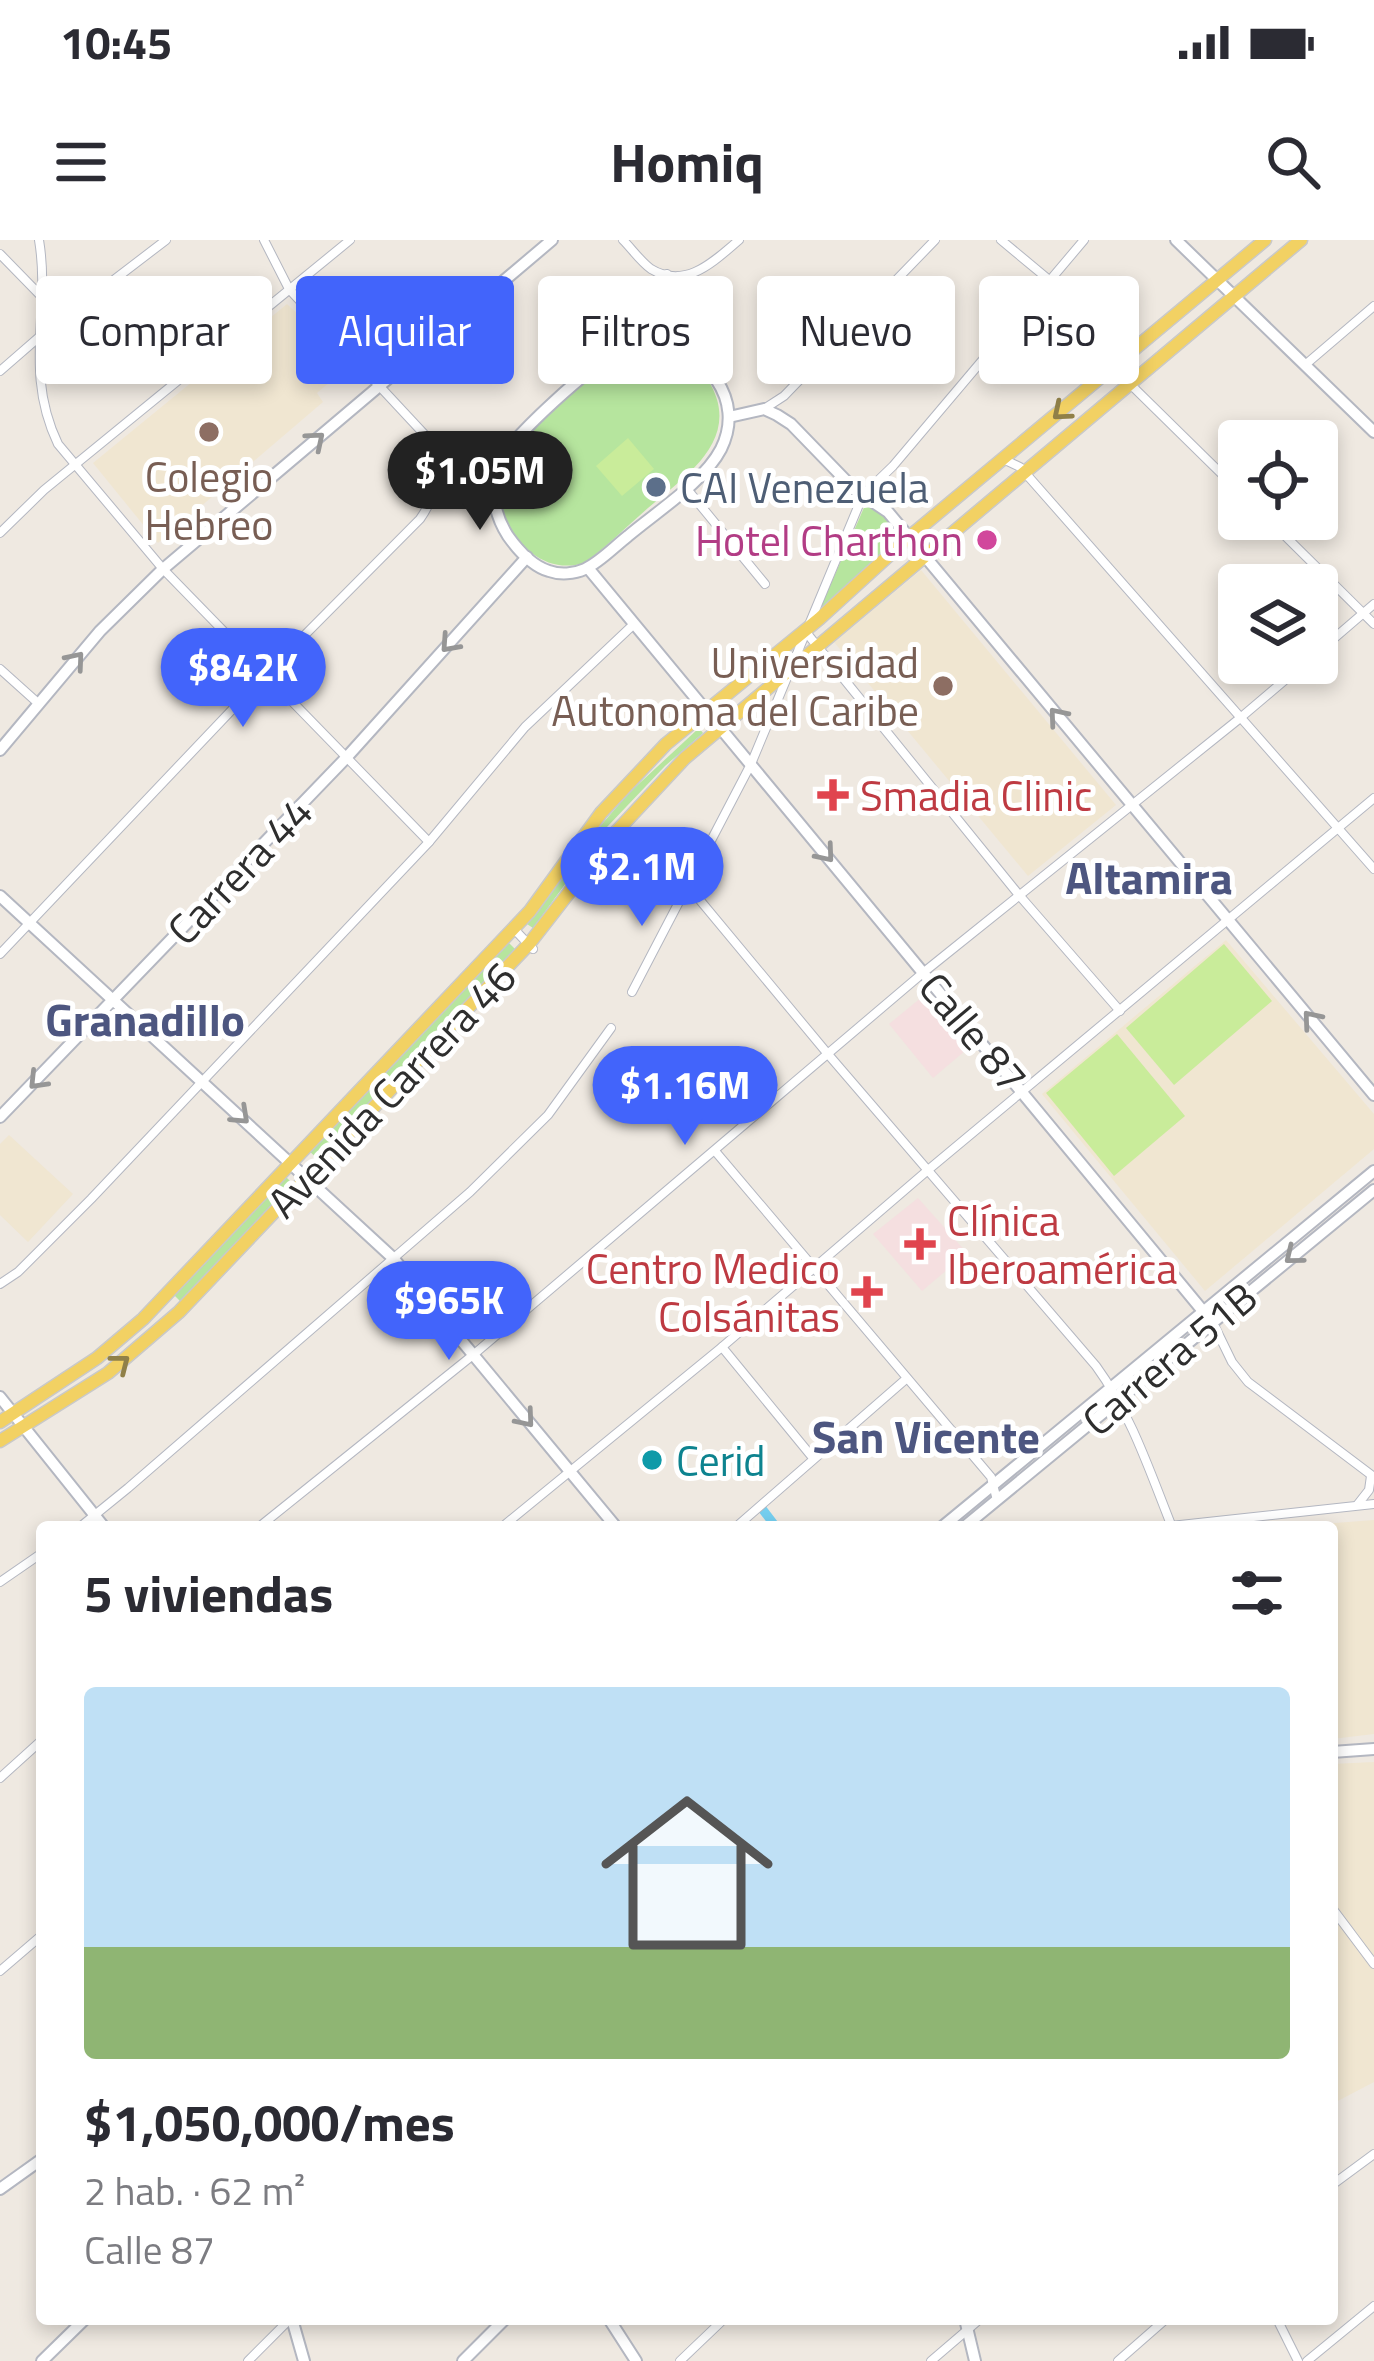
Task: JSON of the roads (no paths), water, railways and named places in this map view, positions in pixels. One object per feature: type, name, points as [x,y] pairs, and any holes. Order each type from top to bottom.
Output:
[{"type":"main road","name":"Avenida Carrera 46","points":[[1139,346],[1265,240]]},
{"type":"main road","name":"Avenida Carrera 46","points":[[1139,377],[1301,240]]},
{"type":"main road","name":"Avenida Carrera 46","points":[[0,1422],[116,1344],[164,1296],[514,929],[601,813],[666,743],[1094,384]]},
{"type":"main road","name":"Avenida Carrera 46","points":[[0,1441],[108,1373],[179,1312],[531,947],[616,832],[678,764],[1131,384]]},
{"type":"main road","points":[[164,1296],[179,1312]]},
{"type":"street","points":[[39,240],[40,276]]},
{"type":"street","points":[[119,276],[166,240]]},
{"type":"street","points":[[0,954],[420,518],[432,498],[437,481],[433,450],[425,436],[289,289],[264,240]]},
{"type":"street","points":[[0,533],[44,490],[350,240]]},
{"type":"street","points":[[0,750],[100,631],[163,569],[552,240]]},
{"type":"street","points":[[623,240],[648,266],[683,276],[697,273],[739,240]]},
{"type":"street","points":[[729,417],[764,409],[784,396],[935,240]]},
{"type":"street","points":[[1001,240],[1044,276]]},
{"type":"street","points":[[1051,276],[1084,240]]},
{"type":"street","points":[[1176,240],[1374,432]]},
{"type":"street","points":[[0,254],[36,291]]},
{"type":"street","points":[[1305,365],[1374,306]]},
{"type":"street","points":[[0,371],[36,340]]},
{"type":"street","points":[[632,992],[752,764],[863,495],[979,362]]},
{"type":"street","points":[[40,384],[46,421],[74,467],[163,569],[429,842]]},
{"type":"street","points":[[577,384],[508,446],[493,482],[499,518],[510,539],[549,572],[575,573],[588,568],[712,463],[722,447],[729,417],[720,384]]},
{"type":"street","points":[[1131,384],[1218,470]]},
{"type":"street","points":[[784,396],[791,424]]},
{"type":"street","points":[[764,409],[791,424],[845,481],[888,512],[1374,1095]]},
{"type":"street","points":[[1005,460],[1025,473],[1374,869]]},
{"type":"street","points":[[437,481],[493,482]]},
{"type":"street","points":[[686,488],[765,584]]},
{"type":"street","points":[[1289,540],[1374,624]]},
{"type":"street","name":"Carrera 44","points":[[0,1117],[346,758],[527,557]]},
{"type":"street","name":"Calle 87","points":[[588,568],[1208,1316],[1248,1382],[1372,1476]]},
{"type":"street","points":[[1338,635],[1374,604]]},
{"type":"street","points":[[0,1284],[91,1199],[429,842],[525,727],[634,624]]},
{"type":"street","points":[[805,631],[1018,895],[1120,1011]]},
{"type":"street","points":[[0,669],[39,704]]},
{"type":"street","points":[[266,1521],[473,1355],[924,972],[1281,684]]},
{"type":"street","points":[[510,1521],[1374,798]]},
{"type":"street","points":[[689,886],[1096,1366],[1115,1393],[1168,1521]]},
{"type":"street","points":[[0,896],[393,1258],[611,1521]]},
{"type":"street","points":[[514,929],[531,947]]},
{"type":"street","points":[[0,1397],[100,1521],[470,1192],[548,1115],[611,1028]]},
{"type":"street","points":[[715,1151],[991,1478],[997,1500]]},
{"type":"street","name":"Carrera 51B","points":[[971,1521],[1374,1171]]},
{"type":"street","name":"Carrera 51B","points":[[1208,1316],[1374,1190]]},
{"type":"street","points":[[722,1347],[813,1459]]},
{"type":"street","points":[[743,1521],[906,1378]]},
{"type":"street","name":"Carrera 51B","points":[[949,1521],[1115,1393]]},
{"type":"street","points":[[1356,1504],[1369,1490],[1372,1476]]},
{"type":"street","points":[[1219,1521],[1374,1504]]},
{"type":"street","points":[[0,1582],[36,1557]]},
{"type":"street","points":[[0,1778],[36,1745]]},
{"type":"street","points":[[1338,1752],[1374,1749]]},
{"type":"street","points":[[1338,1916],[1374,1964]]},
{"type":"street","points":[[0,1971],[36,1940]]},
{"type":"street","points":[[1338,2181],[1374,2154]]},
{"type":"street","points":[[0,2189],[36,2163]]},
{"type":"street","points":[[1281,2325],[1302,2361],[1374,2306]]},
{"type":"street","points":[[43,2361],[79,2325]]},
{"type":"street","points":[[248,2361],[285,2325]]},
{"type":"street","points":[[293,2325],[304,2361]]},
{"type":"street","points":[[463,2361],[499,2325]]},
{"type":"street","points":[[613,2325],[636,2361]]},
{"type":"street","points":[[680,2361],[718,2325]]},
{"type":"street","points":[[931,2361],[966,2325]]},
{"type":"street","points":[[966,2325],[975,2361]]},
{"type":"street","points":[[1118,2361],[1159,2325]]},
{"type":"waterway","points":[[760,1506],[771,1521]]},
{"type":"place","name":"Colegio Hebreo","points":[[209,432]]},
{"type":"place","name":"CAI Venezuela","points":[[656,487]]},
{"type":"place","name":"Hotel Charthon","points":[[987,540]]},
{"type":"place","name":"Universidad Autonoma del Caribe","points":[[943,686]]},
{"type":"place","name":"Smadia Clinic","points":[[833,795]]},
{"type":"place","name":"Clínica Iberoamérica","points":[[920,1244]]},
{"type":"place","name":"Centro Medico Colsánitas","points":[[867,1292]]},
{"type":"place","name":"Cerid","points":[[652,1460]]},
{"type":"district","name":"Altamira","points":[[1149,877]]},
{"type":"district","name":"Granadillo","points":[[145,1019]]},
{"type":"district","name":"San Vicente","points":[[926,1436]]}]
